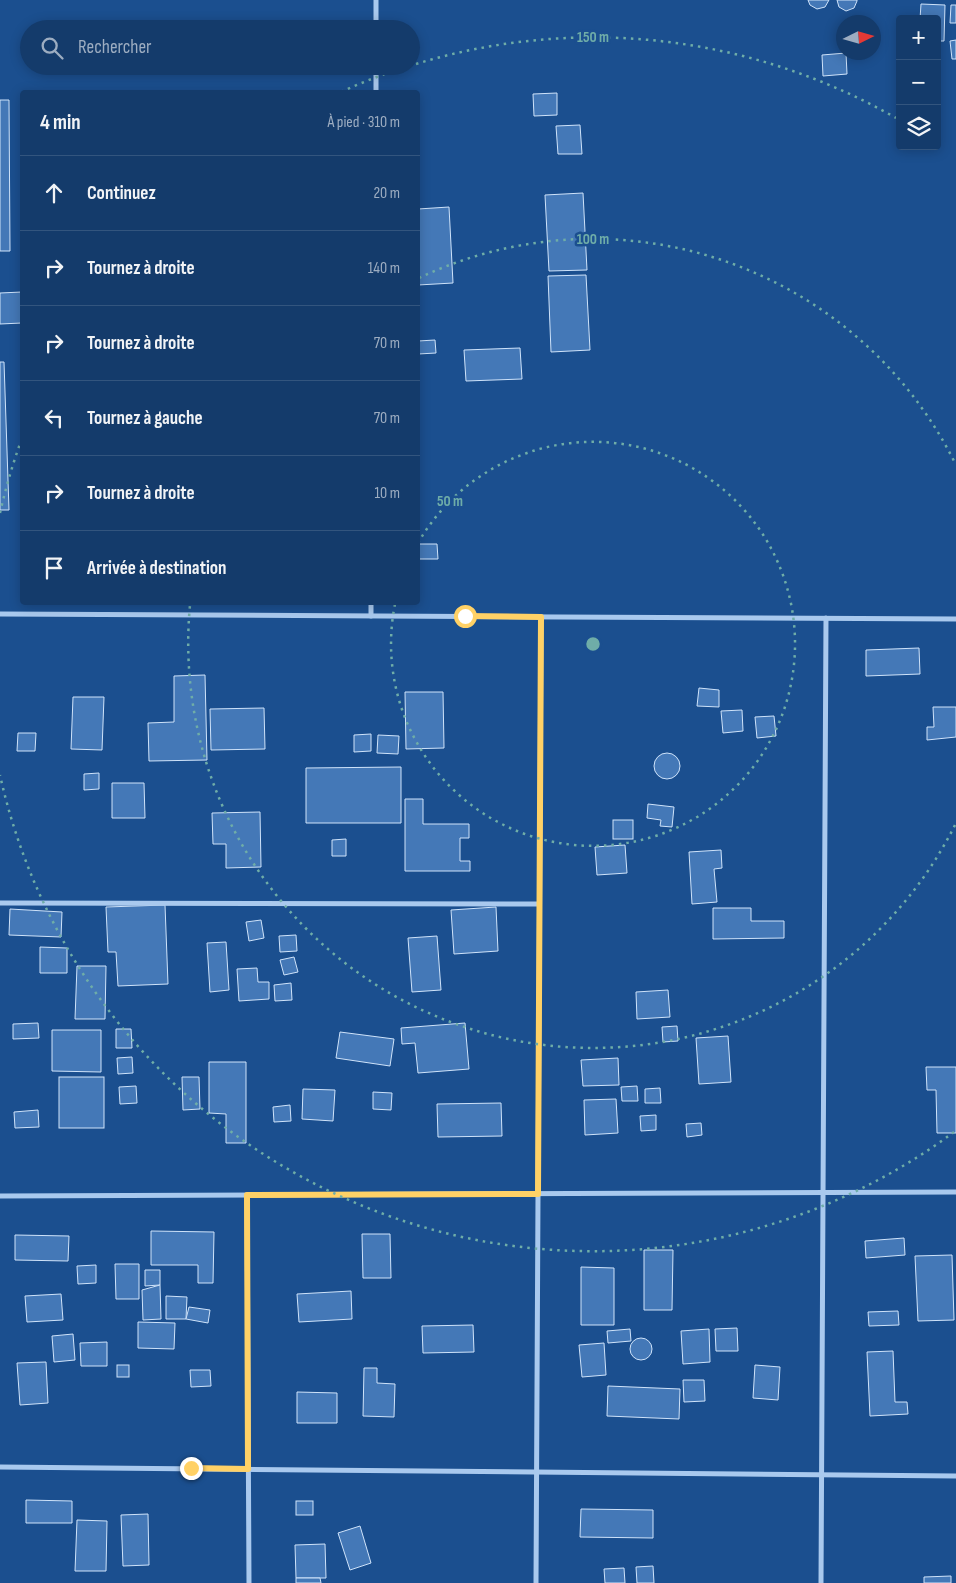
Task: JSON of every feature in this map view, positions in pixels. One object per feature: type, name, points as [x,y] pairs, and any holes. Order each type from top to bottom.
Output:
[{"type":"street","points":[[376,0],[376,20]]},
{"type":"street","points":[[376,75],[376,90]]},
{"type":"street","points":[[371,605],[371,616]]},
{"type":"street","points":[[0,614],[956,619]]},
{"type":"street","points":[[536,1583],[541,617]]},
{"type":"street","points":[[821,1583],[826,618]]},
{"type":"street","points":[[0,903],[539,904]]},
{"type":"street","points":[[0,1196],[956,1192]]},
{"type":"street","points":[[247,1195],[249,1583]]},
{"type":"street","points":[[0,1467],[956,1476]]},
{"type":"building","points":[[808,0],[829,0],[825,7],[817,9],[810,5]]},
{"type":"building","points":[[837,0],[857,1],[854,8],[846,11],[839,7]]},
{"type":"building","points":[[921,4],[945,5],[944,41],[941,41],[941,15],[920,15]]},
{"type":"building","points":[[951,5],[956,5],[956,23],[950,23]]},
{"type":"building","points":[[956,40],[956,59],[952,59],[950,41]]},
{"type":"building","points":[[836,54],[836,60],[846,60],[847,74],[823,76],[822,55]]},
{"type":"building","points":[[557,93],[557,115],[534,116],[533,94]]},
{"type":"building","points":[[0,100],[9,100],[10,251],[0,251]]},
{"type":"building","points":[[580,125],[582,154],[558,154],[556,126]]},
{"type":"building","points":[[583,193],[587,270],[549,271],[545,195]]},
{"type":"building","points":[[449,207],[453,283],[420,285],[420,209]]},
{"type":"building","points":[[586,275],[590,350],[551,352],[548,276]]},
{"type":"building","points":[[20,292],[20,323],[0,324],[0,293]]},
{"type":"building","points":[[435,340],[436,353],[420,354],[420,341]]},
{"type":"building","points":[[520,348],[522,379],[466,381],[464,350]]},
{"type":"building","points":[[0,362],[4,362],[9,510],[0,510]]},
{"type":"building","points":[[420,544],[437,544],[438,559],[420,559]]},
{"type":"building","points":[[919,648],[920,674],[866,676],[866,650]]},
{"type":"building","points":[[205,675],[207,760],[149,761],[148,723],[174,722],[174,676]]},
{"type":"building","points":[[699,688],[719,690],[719,707],[697,706]]},
{"type":"building","points":[[405,692],[443,692],[444,748],[406,749]]},
{"type":"building","points":[[73,697],[104,697],[102,750],[71,749]]},
{"type":"building","points":[[933,707],[956,707],[956,737],[927,740],[927,727],[934,727]]},
{"type":"building","points":[[264,708],[265,749],[211,750],[210,709]]},
{"type":"building","points":[[742,710],[743,731],[723,733],[721,711]]},
{"type":"building","points":[[774,716],[776,736],[757,738],[755,717]]},
{"type":"building","points":[[18,733],[36,733],[35,751],[17,751]]},
{"type":"building","points":[[371,734],[371,751],[354,752],[354,735]]},
{"type":"building","points":[[378,735],[399,736],[398,754],[377,753]]},
{"type":"building","points":[[667,753],[676,757],[680,766],[676,775],[667,779],[658,775],[654,766],[658,757]]},
{"type":"building","points":[[401,767],[401,823],[306,823],[306,768]]},
{"type":"building","points":[[99,773],[99,789],[84,790],[84,774]]},
{"type":"building","points":[[112,783],[144,783],[145,818],[112,818]]},
{"type":"building","points":[[405,799],[423,799],[423,824],[469,824],[469,838],[460,838],[460,861],[470,861],[470,871],[405,871]]},
{"type":"building","points":[[648,804],[674,807],[672,827],[660,826],[661,820],[647,818]]},
{"type":"building","points":[[260,812],[261,867],[226,868],[226,844],[213,844],[212,813]]},
{"type":"building","points":[[613,820],[633,820],[633,839],[613,839]]},
{"type":"building","points":[[346,839],[346,856],[332,856],[332,840]]},
{"type":"building","points":[[625,845],[627,873],[597,875],[595,847]]},
{"type":"building","points":[[721,850],[722,868],[714,869],[717,902],[692,904],[689,852]]},
{"type":"building","points":[[165,905],[168,984],[118,986],[116,952],[108,952],[106,907]]},
{"type":"building","points":[[496,907],[498,951],[454,954],[451,910]]},
{"type":"building","points":[[713,908],[751,908],[751,921],[784,921],[784,938],[713,939]]},
{"type":"building","points":[[10,909],[62,912],[61,937],[9,935]]},
{"type":"building","points":[[261,920],[264,938],[249,941],[246,922]]},
{"type":"building","points":[[296,935],[297,951],[280,952],[279,936]]},
{"type":"building","points":[[437,936],[441,990],[412,992],[408,938]]},
{"type":"building","points":[[226,942],[229,990],[210,992],[207,943]]},
{"type":"building","points":[[40,947],[67,948],[67,973],[40,973]]},
{"type":"building","points":[[294,957],[298,972],[284,975],[280,960]]},
{"type":"building","points":[[77,966],[106,966],[105,1019],[75,1019]]},
{"type":"building","points":[[257,968],[258,982],[269,982],[269,999],[239,1001],[237,969]]},
{"type":"building","points":[[291,983],[292,1000],[275,1001],[274,985]]},
{"type":"building","points":[[668,990],[670,1017],[637,1019],[636,992]]},
{"type":"building","points":[[38,1023],[39,1038],[13,1039],[13,1024]]},
{"type":"building","points":[[465,1023],[469,1069],[418,1073],[415,1043],[402,1044],[401,1028]]},
{"type":"building","points":[[677,1026],[678,1041],[663,1042],[662,1027]]},
{"type":"building","points":[[116,1029],[131,1029],[132,1048],[116,1048]]},
{"type":"building","points":[[52,1030],[101,1030],[101,1072],[52,1071]]},
{"type":"building","points":[[340,1032],[394,1039],[390,1066],[336,1058]]},
{"type":"building","points":[[728,1036],[731,1082],[699,1084],[696,1038]]},
{"type":"building","points":[[132,1057],[133,1073],[118,1074],[117,1058]]},
{"type":"building","points":[[618,1058],[619,1085],[583,1086],[581,1060]]},
{"type":"building","points":[[209,1062],[246,1062],[246,1143],[226,1143],[226,1114],[209,1113]]},
{"type":"building","points":[[926,1067],[956,1067],[956,1133],[937,1133],[936,1090],[927,1090]]},
{"type":"building","points":[[59,1077],[104,1077],[104,1128],[59,1128]]},
{"type":"building","points":[[182,1077],[199,1077],[200,1109],[183,1110]]},
{"type":"building","points":[[136,1086],[137,1103],[120,1104],[119,1087]]},
{"type":"building","points":[[637,1086],[638,1101],[622,1101],[621,1087]]},
{"type":"building","points":[[660,1088],[661,1103],[645,1103],[645,1089]]},
{"type":"building","points":[[303,1089],[335,1090],[333,1121],[302,1119]]},
{"type":"building","points":[[373,1092],[392,1093],[391,1110],[373,1109]]},
{"type":"building","points":[[616,1099],[618,1133],[585,1135],[584,1100]]},
{"type":"building","points":[[501,1103],[502,1136],[438,1137],[437,1104]]},
{"type":"building","points":[[290,1105],[291,1121],[274,1122],[273,1107]]},
{"type":"building","points":[[38,1110],[39,1127],[15,1128],[14,1112]]},
{"type":"building","points":[[656,1115],[656,1130],[641,1131],[640,1116]]},
{"type":"building","points":[[701,1123],[702,1135],[687,1137],[686,1124]]},
{"type":"building","points":[[151,1231],[214,1232],[213,1283],[198,1283],[198,1265],[151,1265]]},
{"type":"building","points":[[362,1234],[390,1234],[391,1278],[363,1278]]},
{"type":"building","points":[[15,1235],[69,1236],[68,1261],[15,1260]]},
{"type":"building","points":[[904,1238],[905,1255],[866,1258],[865,1241]]},
{"type":"building","points":[[644,1250],[673,1250],[672,1310],[644,1310]]},
{"type":"building","points":[[952,1255],[954,1320],[918,1321],[915,1256]]},
{"type":"building","points":[[115,1264],[139,1264],[139,1299],[116,1299]]},
{"type":"building","points":[[96,1265],[96,1283],[78,1284],[77,1266]]},
{"type":"building","points":[[581,1267],[614,1268],[614,1325],[581,1325]]},
{"type":"building","points":[[145,1270],[160,1270],[160,1285],[145,1286]]},
{"type":"building","points":[[160,1285],[161,1319],[143,1320],[142,1290]]},
{"type":"building","points":[[351,1291],[352,1319],[299,1322],[297,1294]]},
{"type":"building","points":[[61,1294],[63,1320],[27,1322],[25,1296]]},
{"type":"building","points":[[166,1296],[187,1297],[186,1319],[166,1319]]},
{"type":"building","points":[[189,1307],[210,1310],[208,1323],[186,1319]]},
{"type":"building","points":[[898,1311],[899,1325],[869,1326],[868,1312]]},
{"type":"building","points":[[138,1322],[175,1323],[174,1349],[138,1348]]},
{"type":"building","points":[[473,1325],[474,1352],[423,1353],[422,1326]]},
{"type":"building","points":[[737,1328],[738,1351],[716,1351],[715,1329]]},
{"type":"building","points":[[630,1329],[631,1341],[608,1343],[607,1331]]},
{"type":"building","points":[[709,1329],[710,1362],[683,1364],[681,1331]]},
{"type":"building","points":[[73,1334],[75,1360],[54,1362],[52,1336]]},
{"type":"building","points":[[641,1338],[649,1341],[652,1349],[649,1357],[641,1360],[633,1357],[630,1349],[633,1341]]},
{"type":"building","points":[[107,1342],[107,1366],[81,1366],[80,1343]]},
{"type":"building","points":[[604,1343],[606,1375],[582,1377],[579,1345]]},
{"type":"building","points":[[893,1351],[895,1402],[907,1402],[908,1414],[870,1416],[867,1352]]},
{"type":"building","points":[[46,1362],[48,1403],[20,1405],[17,1363]]},
{"type":"building","points":[[117,1365],[129,1365],[129,1377],[117,1377]]},
{"type":"building","points":[[755,1365],[780,1367],[778,1400],[753,1398]]},
{"type":"building","points":[[364,1368],[377,1368],[377,1383],[395,1384],[394,1417],[363,1416]]},
{"type":"building","points":[[190,1370],[210,1370],[211,1386],[191,1387]]},
{"type":"building","points":[[683,1380],[704,1380],[705,1401],[684,1402]]},
{"type":"building","points":[[608,1386],[680,1389],[679,1419],[607,1416]]},
{"type":"building","points":[[297,1392],[337,1393],[337,1423],[297,1423]]},
{"type":"building","points":[[26,1500],[72,1501],[72,1523],[26,1523]]},
{"type":"building","points":[[296,1501],[313,1501],[313,1515],[296,1515]]},
{"type":"building","points":[[581,1509],[653,1510],[653,1538],[580,1537]]},
{"type":"building","points":[[148,1514],[149,1565],[123,1566],[121,1515]]},
{"type":"building","points":[[77,1520],[107,1521],[106,1571],[75,1571]]},
{"type":"building","points":[[360,1526],[371,1563],[350,1570],[338,1533]]},
{"type":"building","points":[[325,1544],[326,1578],[296,1578],[295,1545]]},
{"type":"building","points":[[653,1566],[654,1583],[637,1583],[636,1567]]},
{"type":"building","points":[[624,1568],[625,1583],[605,1583],[604,1569]]},
{"type":"building","points":[[951,1576],[951,1583],[924,1583],[924,1577]]},
{"type":"building","points":[[296,1578],[320,1578],[321,1583],[296,1583]]},
{"type":"route","points":[[191,1468],[248,1469],[247,1195],[538,1194],[541,617],[465,616]]}]
